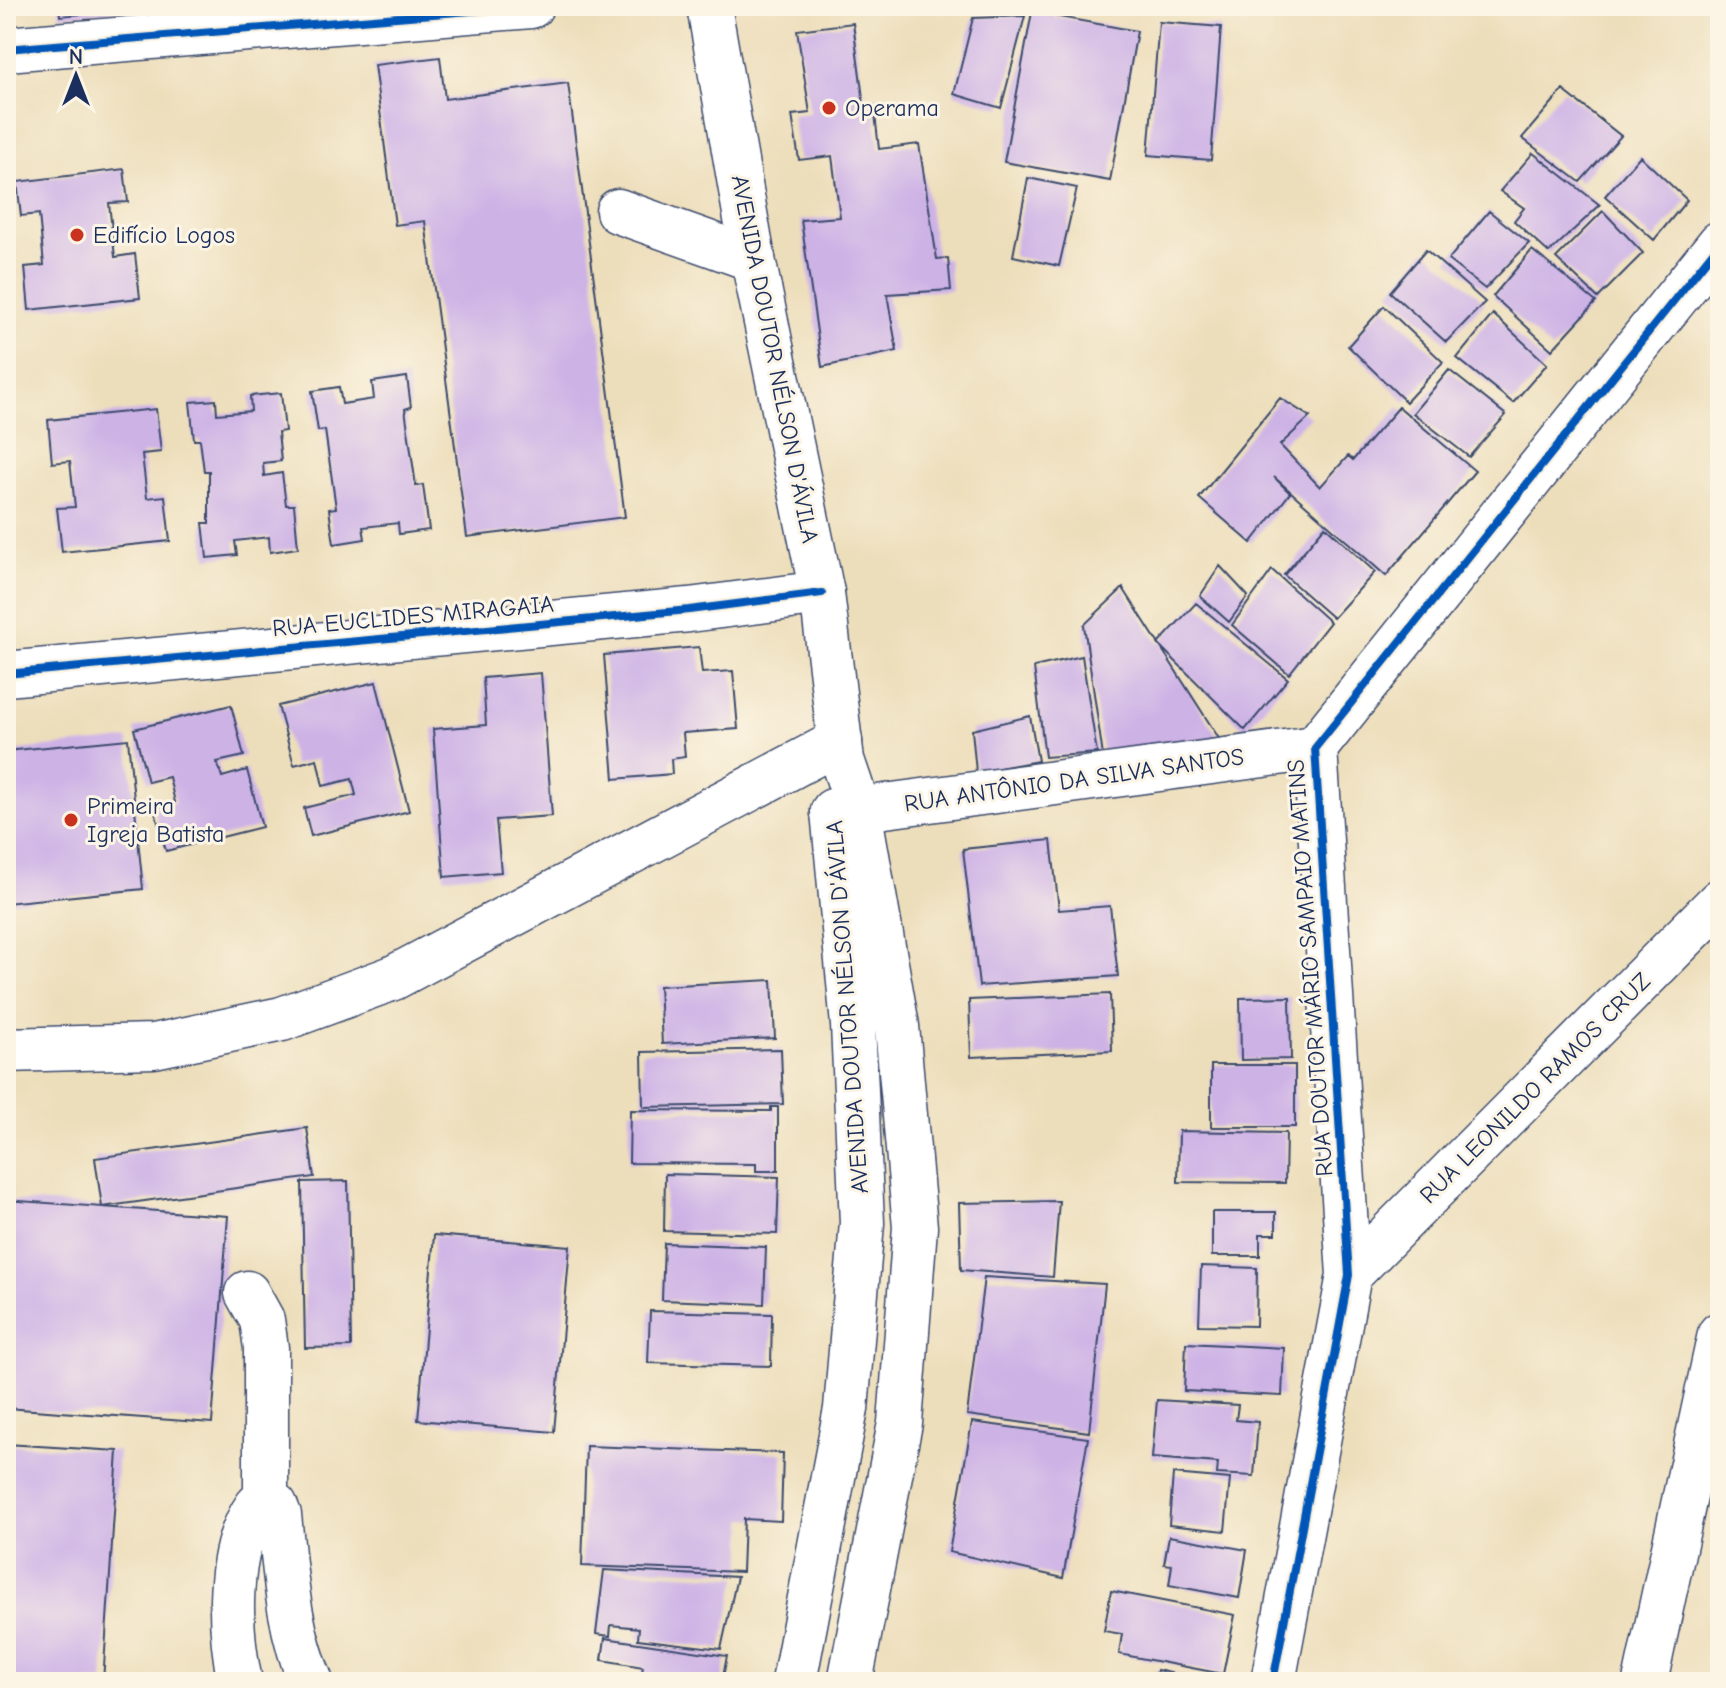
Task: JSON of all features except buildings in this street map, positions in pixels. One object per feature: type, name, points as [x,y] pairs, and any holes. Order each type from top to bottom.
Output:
[{"type":"main road","points":[[6,49],[531,6]]},
{"type":"main road","name":"AVENIDA DOUTOR NÉLSON D'ÁVILA","points":[[709,6],[753,259],[822,593],[846,811],[862,1223],[846,1409],[794,1682]]},
{"type":"main road","points":[[618,211],[753,259]]},
{"type":"main road","name":"RUA DOUTOR MÁRIO SAMPAIO MATINS","points":[[1273,1682],[1349,1275],[1315,748],[1720,243]]},
{"type":"main road","name":"RUA EUCLIDES MIRAGAIA","points":[[6,674],[689,610],[822,593]]},
{"type":"main road","name":"RUA ANTÔNIO DA SILVA SANTOS","points":[[846,811],[1315,748]]},
{"type":"main road","points":[[6,1050],[154,1046],[282,1019],[393,978],[841,750]]},
{"type":"main road","name":"AVENIDA DOUTOR NÉLSON D'ÁVILA","points":[[846,811],[897,1026],[915,1227],[900,1423],[850,1682]]},
{"type":"main road","name":"RUA LEONILDO RAMOS CRUZ","points":[[1349,1275],[1720,901]]},
{"type":"main road","points":[[247,1293],[262,1320],[266,1348],[266,1505]]},
{"type":"main road","points":[[1645,1682],[1720,1334]]},
{"type":"main road","points":[[240,1682],[229,1606],[247,1521],[257,1506],[266,1505],[275,1505],[279,1515],[289,1605],[298,1652],[311,1682]]},
{"type":"cycle path","points":[[6,49],[531,6]]},
{"type":"cycle path","points":[[1273,1682],[1349,1275],[1315,748],[1720,243]]},
{"type":"cycle path","points":[[6,674],[689,610],[822,593]]},
{"type":"place","name":"Operama","points":[[829,108]]},
{"type":"place","name":"Edifício Logos","points":[[77,235]]},
{"type":"place","name":"Primeira Igreja Batista","points":[[71,820]]}]
